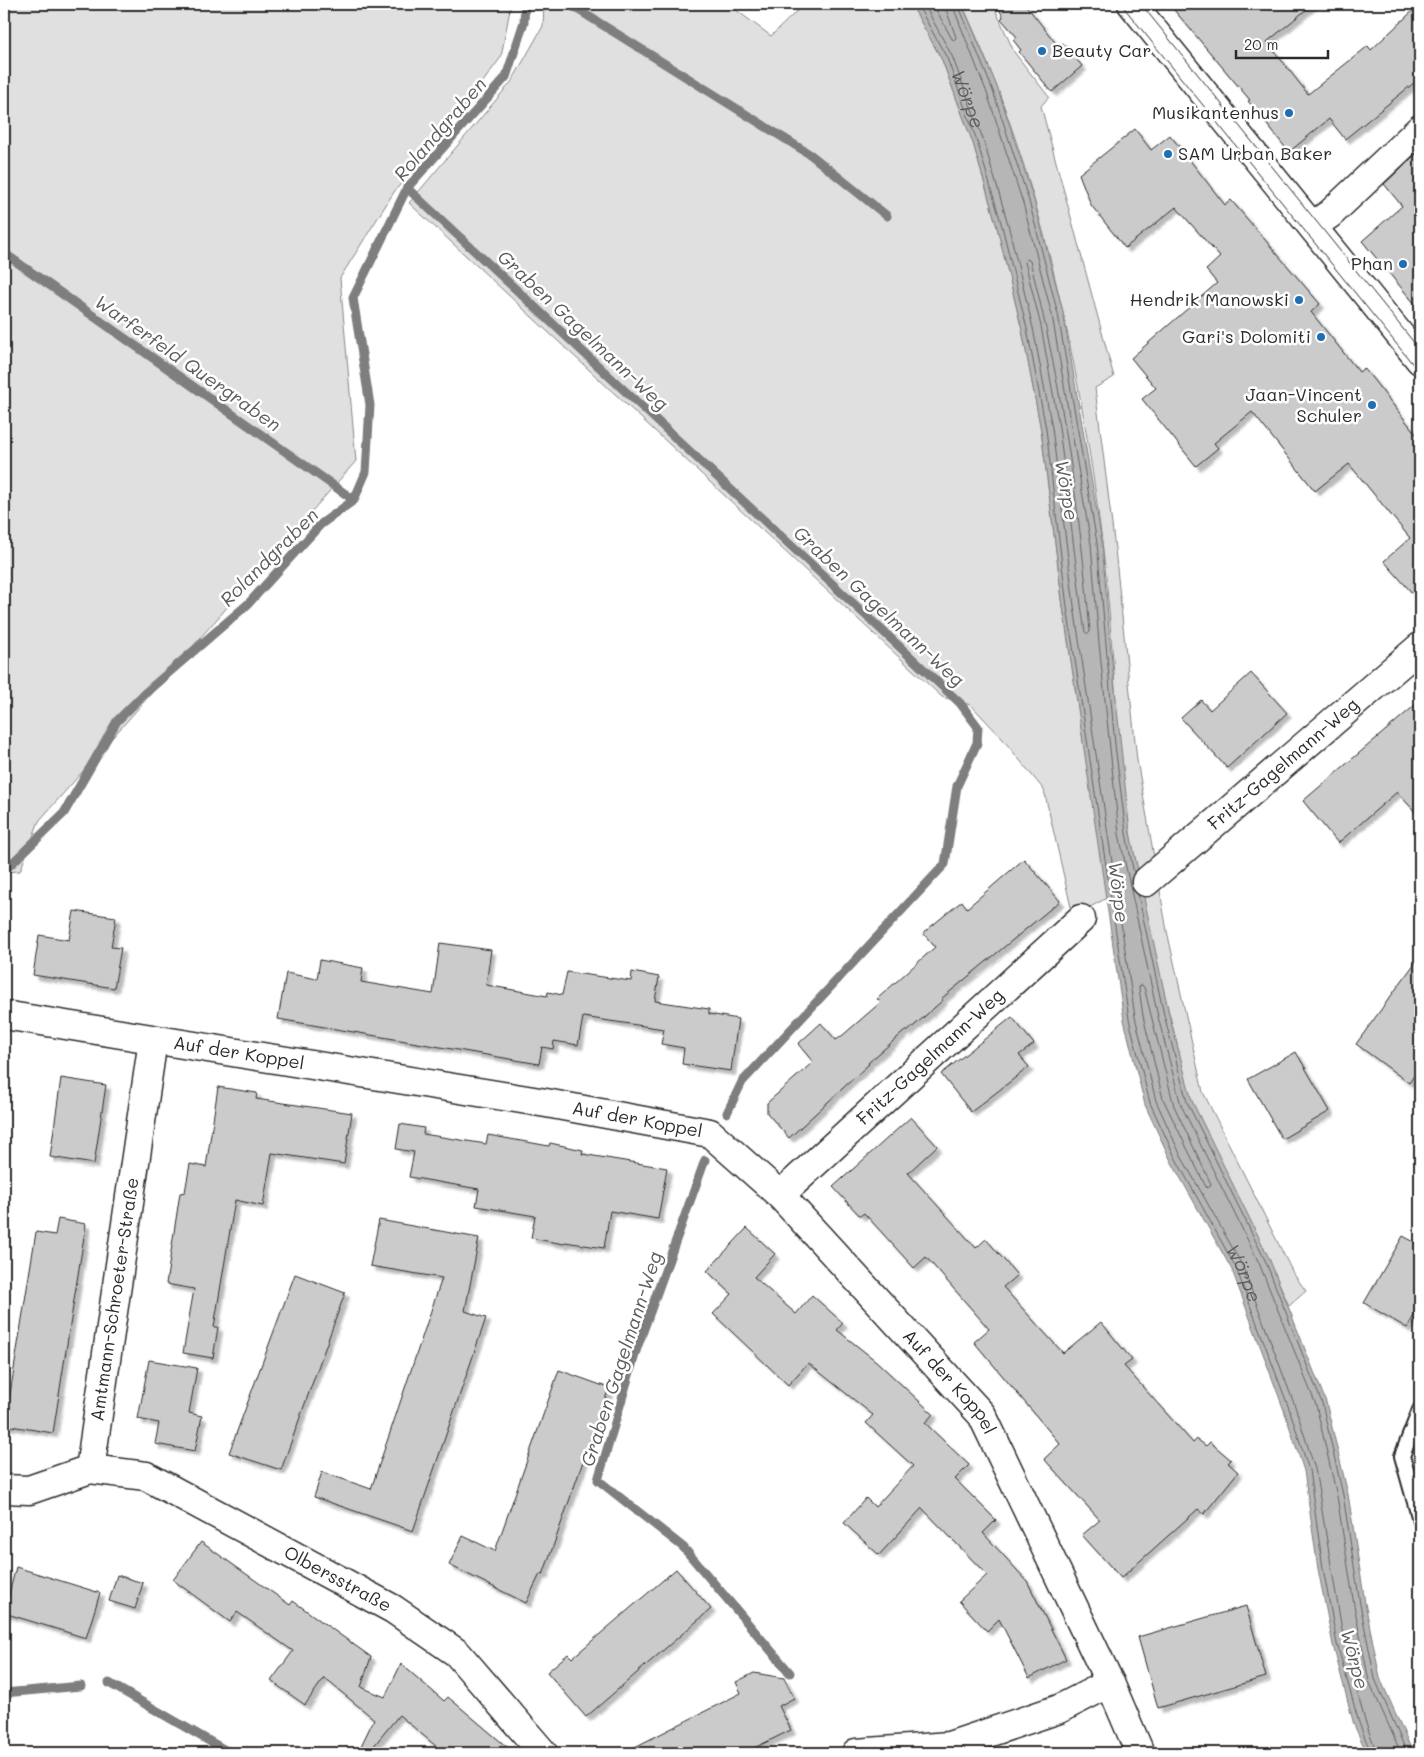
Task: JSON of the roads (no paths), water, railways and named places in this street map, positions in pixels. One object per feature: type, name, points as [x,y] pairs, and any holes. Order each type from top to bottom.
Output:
[{"type":"street","points":[[1132,4],[1420,360]]},
{"type":"street","points":[[1312,226],[1330,214],[1420,129]]},
{"type":"street","name":"Fritz-Gagelmann-Weg","points":[[1146,882],[1420,648]]},
{"type":"street","name":"Fritz-Gagelmann-Weg","points":[[780,1195],[1081,919]]},
{"type":"street","name":"Auf der Koppel","points":[[4,1015],[546,1103],[710,1133],[780,1195],[982,1416],[1110,1683],[1140,1753]]},
{"type":"street","name":"Amtmann-Schroeter-Straße","points":[[90,1469],[153,1040]]},
{"type":"street","points":[[4,1489],[29,1490],[90,1469]]},
{"type":"street","name":"Olbersstraße","points":[[90,1469],[146,1476],[393,1609],[457,1653],[543,1753]]},
{"type":"street","points":[[856,1753],[949,1746],[1060,1709],[1110,1683]]},
{"type":"lane","points":[[1420,1410],[1402,1456],[1420,1520]]},
{"type":"water","name":"Wörpe","points":[[911,4],[962,4],[998,89],[1034,200],[1063,312],[1102,542],[1110,642],[1130,833],[1169,1014],[1192,1101],[1269,1258],[1326,1402],[1348,1494],[1365,1603],[1380,1678],[1413,1753],[1367,1753],[1354,1725],[1333,1645],[1318,1569],[1304,1471],[1285,1413],[1232,1270],[1171,1161],[1145,1105],[1124,1020],[1063,607],[1041,430],[1022,330],[997,227],[973,143],[942,60]]},
{"type":"waterway","name":"Rolandgraben","points":[[4,871],[64,813],[117,721],[145,693],[248,604],[321,524],[354,500],[366,472],[370,405],[353,298],[407,188],[506,77],[524,22],[525,4]]},
{"type":"waterway","points":[[569,4],[811,155],[887,216]]},
{"type":"waterway","name":"Graben Gagelmann-Weg","points":[[407,188],[960,703],[978,727],[977,743],[957,786],[945,864],[742,1082],[727,1113]]},
{"type":"waterway","name":"Warferfeld Quergraben","points":[[4,253],[354,500]]},
{"type":"waterway","name":"Graben Gagelmann-Weg","points":[[705,1160],[637,1348],[598,1480],[683,1547],[790,1673]]},
{"type":"waterway","points":[[109,1683],[230,1753]]},
{"type":"waterway","points":[[4,1693],[81,1686]]},
{"type":"tram line","points":[[1121,4],[1420,373]]},
{"type":"tram line","points":[[1141,4],[1420,350]]},
{"type":"place","name":"Beauty Car","points":[[1042,51]]},
{"type":"place","name":"Musikantenhus","points":[[1289,113]]},
{"type":"place","name":"SAM Urban Baker","points":[[1168,154]]},
{"type":"place","name":"Phan","points":[[1403,264]]},
{"type":"place","name":"Hendrik Manowski","points":[[1299,300]]},
{"type":"place","name":"Gari's Dolomiti","points":[[1321,337]]},
{"type":"place","name":"Jaan-Vincent Schuler","points":[[1372,405]]}]
